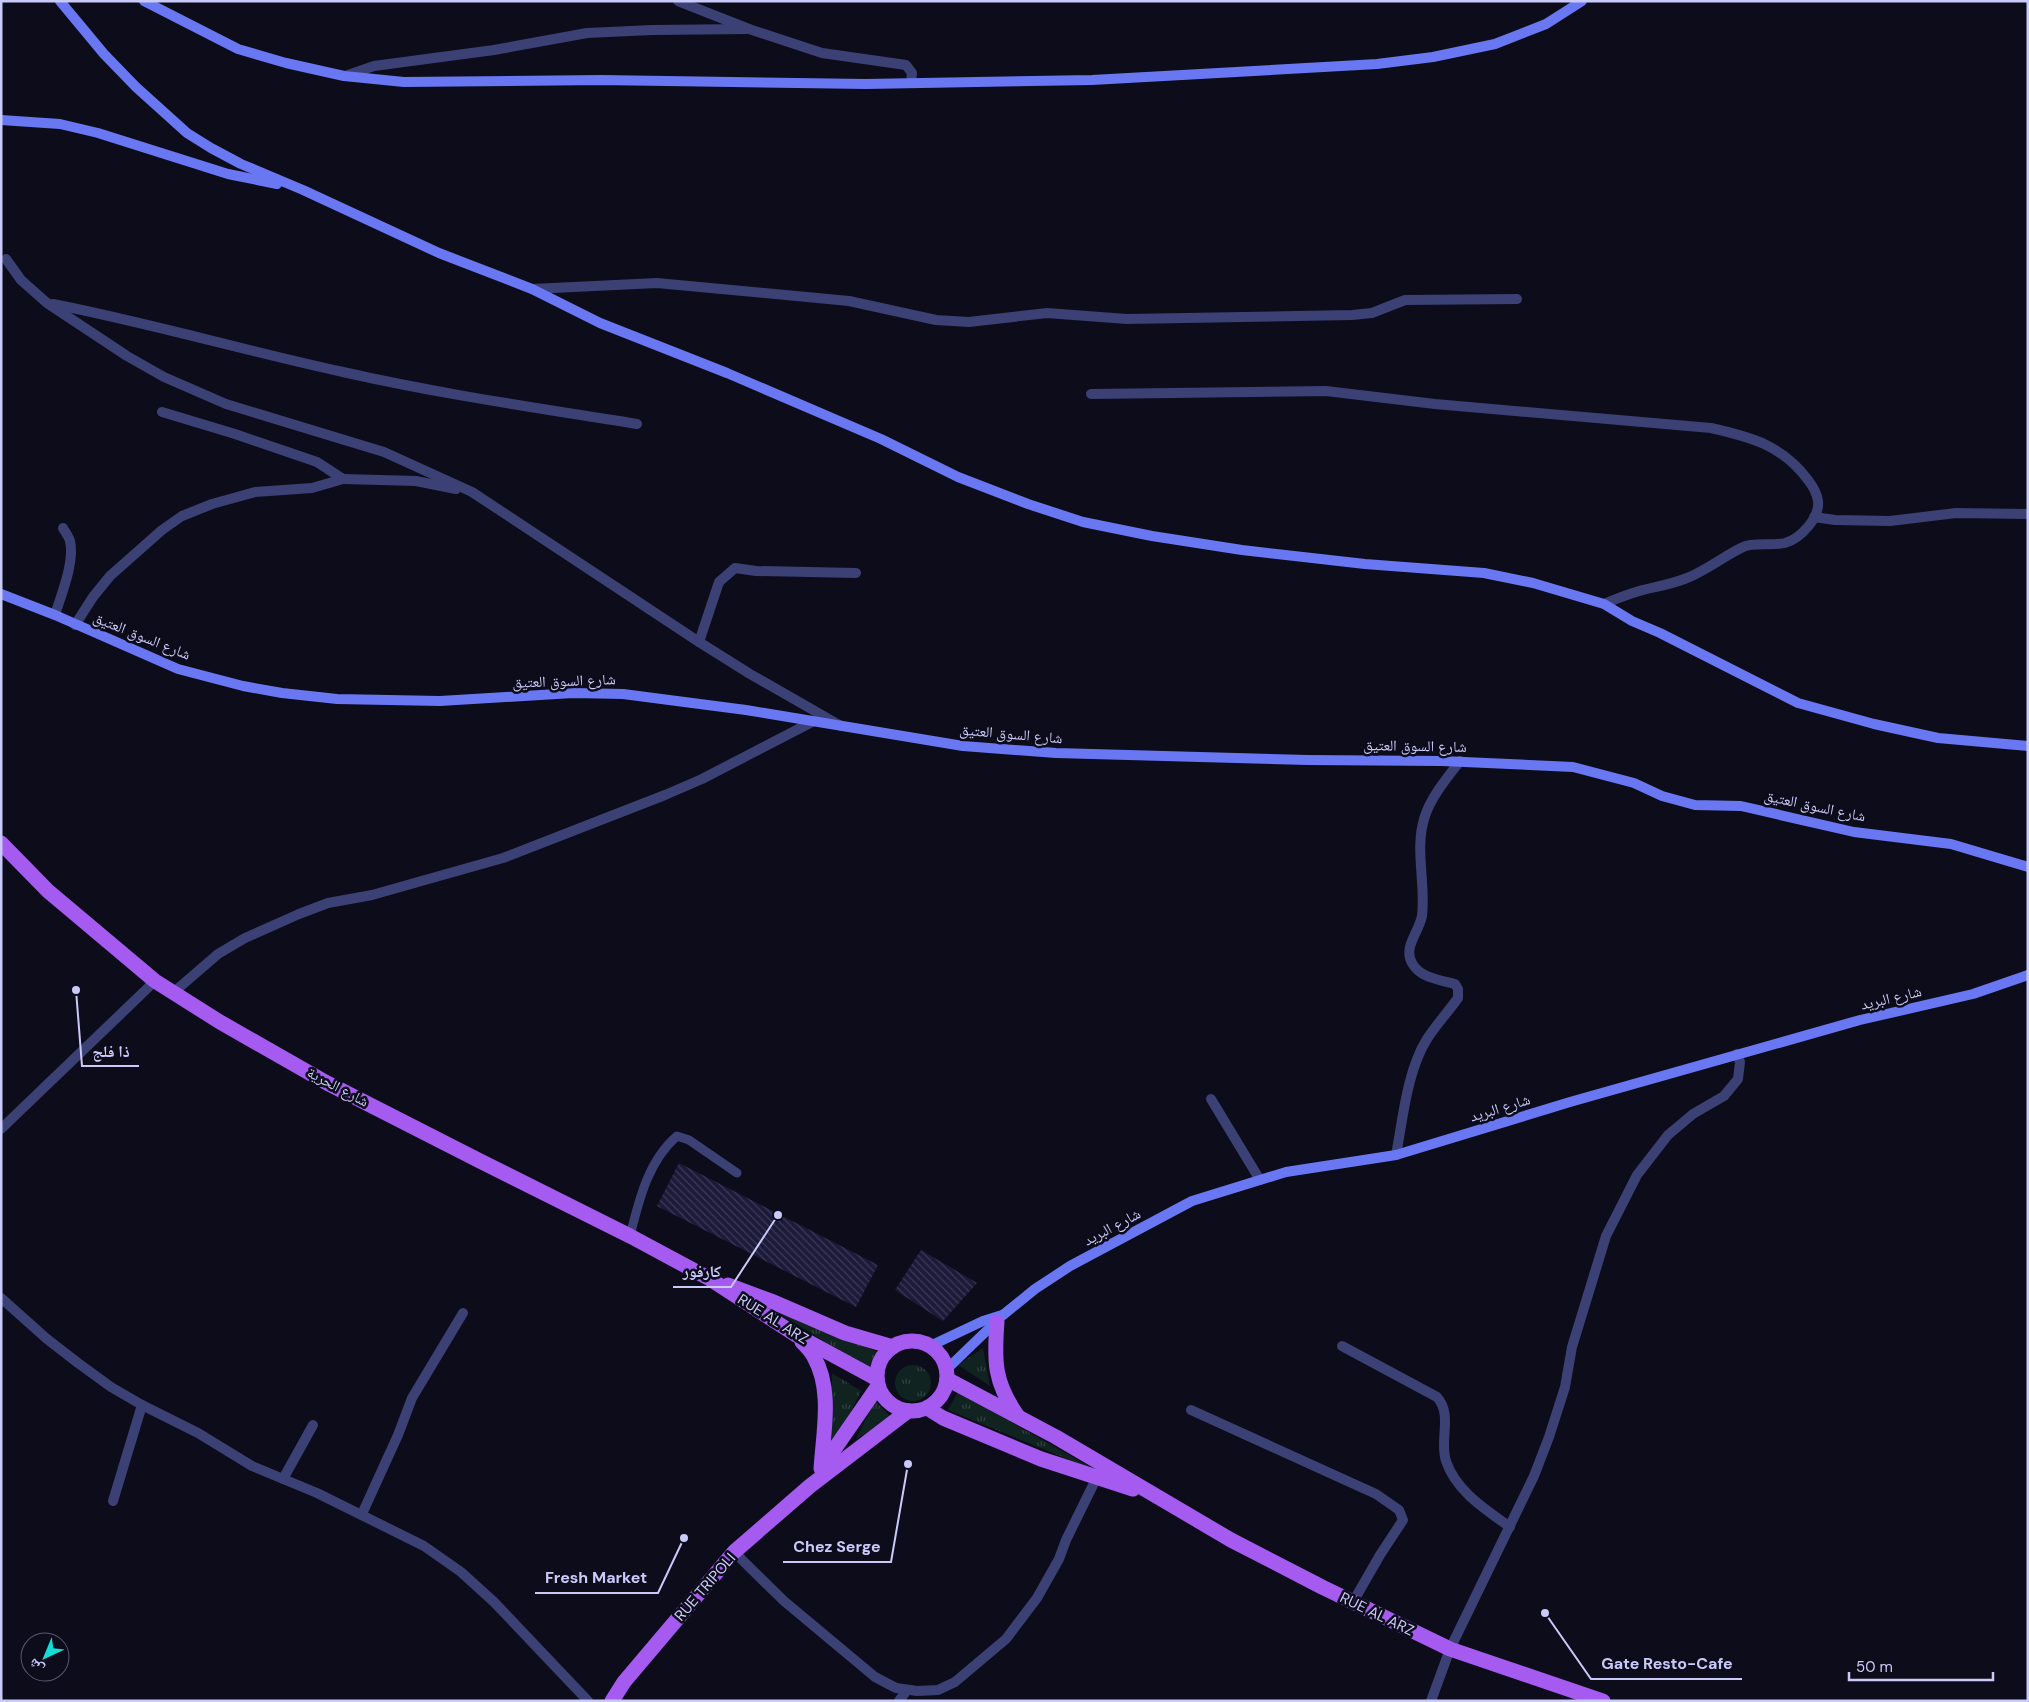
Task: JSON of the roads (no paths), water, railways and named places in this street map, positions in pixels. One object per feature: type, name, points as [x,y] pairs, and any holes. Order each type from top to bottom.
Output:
[{"type":"main road","points":[[60,1],[104,54],[136,87],[187,133],[241,164],[303,190],[439,254],[532,289],[600,323],[727,373],[881,439],[958,477],[1028,504],[1083,522],[1152,536],[1242,550],[1365,564],[1484,573],[1533,583],[1604,604],[1632,621],[1660,633],[1798,703],[1874,724],[1938,738],[2028,746]]},
{"type":"main road","points":[[144,1],[238,50],[344,76],[404,82],[601,80],[866,84],[1092,80],[1386,63],[1433,57],[1495,44],[1546,24],[1582,1]]},
{"type":"main road","points":[[1,120],[60,124],[98,133],[228,174],[303,190]]},
{"type":"main road","name":"شارع السوق العتيق","points":[[1,594],[55,615],[178,669],[243,686],[282,693],[336,699],[440,701],[573,693],[623,694],[746,710],[963,746],[1056,753],[1308,760],[1460,761],[1573,766],[1634,783],[1662,796],[1695,806],[1741,806],[1854,832],[1950,844],[2028,867]]},
{"type":"main road","name":"شارع الحرية","points":[[1,843],[48,891],[155,981],[220,1022],[328,1083],[630,1236],[710,1280]]},
{"type":"main road","name":"شارع البريد","points":[[946,1374],[1000,1319],[1035,1289],[1070,1266],[1192,1201],[1286,1172],[1396,1155],[1737,1054],[1860,1020],[1973,994],[2028,975]]},
{"type":"main road","name":"RUE AL ARZ","points":[[710,1280],[796,1335],[878,1383]]},
{"type":"main road","name":"RUE AL ARZ","points":[[710,1280],[748,1292],[845,1333],[893,1346]]},
{"type":"main road","points":[[1000,1319],[995,1349],[999,1382],[1005,1398],[1017,1416]]},
{"type":"main road","name":"شارع البريد","points":[[930,1346],[983,1321],[1000,1319]]},
{"type":"main road","points":[[796,1335],[814,1356],[824,1389],[825,1410],[821,1469]]},
{"type":"main road","points":[[915,1341],[930,1346],[940,1356],[946,1374],[941,1396],[927,1408],[908,1411],[893,1406],[886,1400],[878,1383],[877,1372],[882,1357],[893,1346],[908,1342],[915,1341]]},
{"type":"main road","name":"RUE AL ARZ","points":[[946,1374],[1230,1539],[1353,1602],[1450,1649],[1603,1701]]},
{"type":"main road","name":"RUE TRIPOLI","points":[[810,1486],[878,1383]]},
{"type":"main road","name":"RUE AL ARZ","points":[[927,1408],[943,1418],[1041,1459],[1163,1500]]},
{"type":"main road","name":"RUE TRIPOLI","points":[[612,1701],[624,1682],[734,1552],[810,1486],[908,1411]]},
{"type":"street","points":[[678,1],[750,29],[822,53],[906,64],[912,73],[911,82]]},
{"type":"street","points":[[344,76],[374,66],[494,50],[587,33],[750,29]]},
{"type":"street","points":[[6,259],[21,280],[47,303],[127,356],[164,377],[226,404],[384,452],[472,492],[699,642],[750,674],[844,727]]},
{"type":"street","points":[[532,289],[657,283],[849,301],[936,320],[969,322],[1047,313],[1126,318],[1352,315],[1372,313],[1405,300],[1516,299]]},
{"type":"street","points":[[47,303],[110,315],[280,358],[453,395],[636,424]]},
{"type":"street","points":[[1091,394],[1326,391],[1435,404],[1711,428],[1763,442],[1780,451],[1810,482],[1818,500],[1814,517],[1792,541],[1775,545],[1746,546],[1694,575],[1672,584],[1634,592],[1604,604]]},
{"type":"street","points":[[162,412],[236,434],[317,462],[343,479]]},
{"type":"street","points":[[75,625],[93,597],[110,576],[162,530],[182,516],[212,504],[255,492],[312,488],[343,479],[416,481],[472,492]]},
{"type":"street","points":[[1814,517],[1836,520],[1890,521],[1956,513],[2028,514]]},
{"type":"street","points":[[55,615],[71,551],[70,540],[62,528]]},
{"type":"street","points":[[699,642],[719,582],[727,573],[735,568],[756,571],[856,573]]},
{"type":"street","points":[[174,992],[218,954],[244,938],[299,914],[328,903],[372,895],[504,858],[702,779],[812,722]]},
{"type":"street","points":[[1396,1155],[1407,1094],[1419,1056],[1428,1039],[1459,994],[1455,984],[1430,978],[1422,974],[1411,961],[1410,944],[1418,931],[1422,916],[1421,853],[1425,816],[1448,777],[1460,761]]},
{"type":"street","points":[[1,1129],[155,981]]},
{"type":"street","points":[[1431,1701],[1450,1649],[1534,1476],[1549,1437],[1565,1387],[1572,1347],[1606,1236],[1637,1175],[1668,1135],[1693,1114],[1724,1096],[1738,1079],[1740,1062],[1737,1054]]},
{"type":"street","points":[[1211,1099],[1260,1180]]},
{"type":"street","points":[[1,1298],[47,1339],[111,1387],[198,1433],[252,1466],[362,1514],[424,1546],[460,1572],[494,1602],[588,1701]]},
{"type":"street","points":[[362,1514],[401,1428],[412,1398],[463,1313]]},
{"type":"street","points":[[1342,1346],[1437,1398],[1444,1404],[1446,1413],[1443,1436],[1446,1459],[1453,1477],[1467,1493],[1510,1527]]},
{"type":"street","points":[[113,1501],[142,1405]]},
{"type":"street","points":[[1191,1410],[1376,1494],[1399,1510],[1403,1520],[1353,1602]]},
{"type":"street","points":[[283,1479],[313,1425]]},
{"type":"street","points":[[899,1701],[916,1694],[938,1690],[955,1682],[1006,1638],[1037,1598],[1059,1559],[1066,1540],[1097,1477]]},
{"type":"street","points":[[734,1552],[784,1602],[875,1677],[896,1688],[916,1694]]},
{"type":"lane","points":[[630,1236],[639,1199],[653,1166],[666,1146],[677,1136],[690,1140],[737,1173]]},
{"type":"place","name":"ذا فلج","points":[[76,990]]},
{"type":"place","name":"كارفور","points":[[778,1215]]},
{"type":"place","name":"Chez Serge","points":[[908,1464]]},
{"type":"place","name":"Fresh Market","points":[[684,1538]]},
{"type":"place","name":"Gate Resto-Cafe","points":[[1545,1613]]}]
